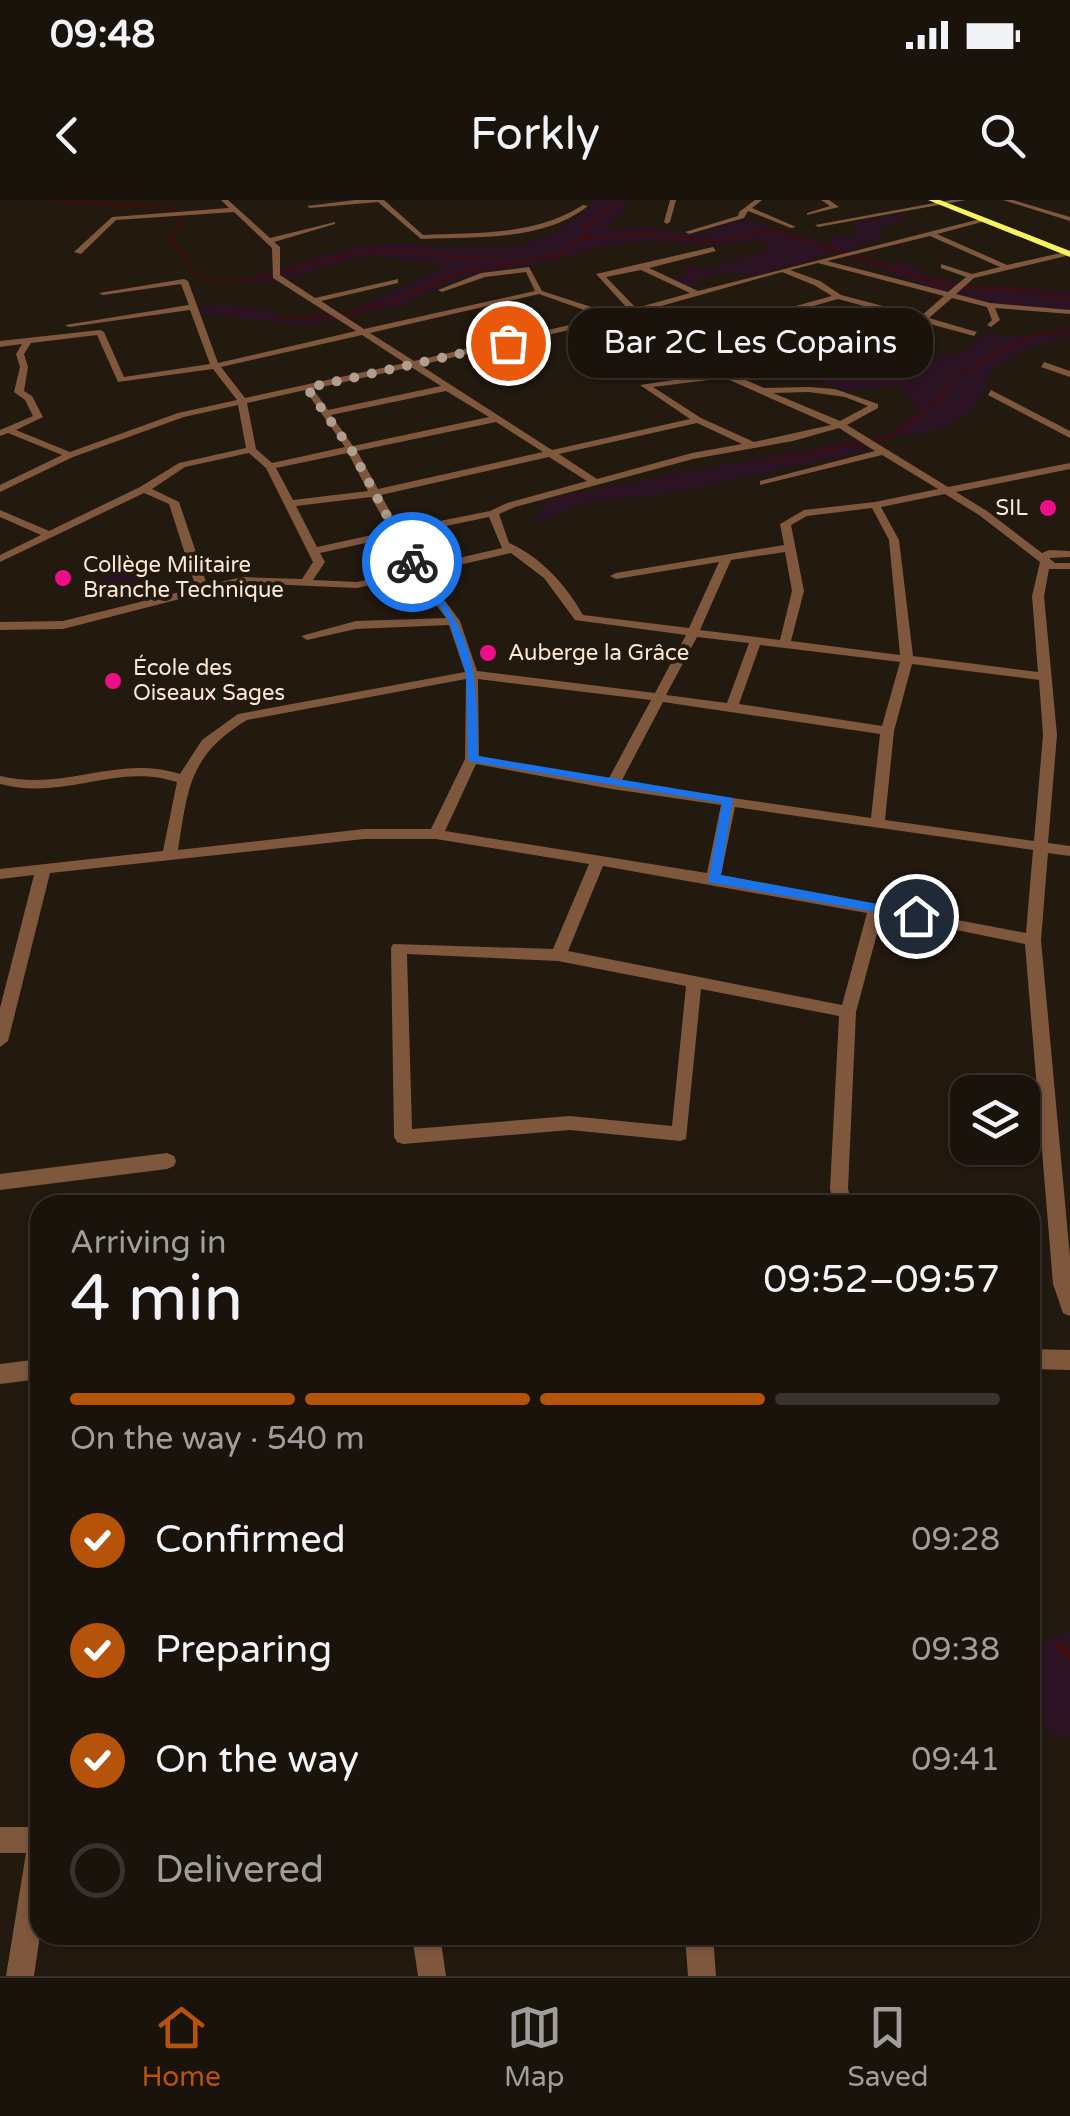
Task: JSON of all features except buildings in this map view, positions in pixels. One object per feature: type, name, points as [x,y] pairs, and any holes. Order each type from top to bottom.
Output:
[{"type":"main road","points":[[937,202],[1069,254]]},
{"type":"street","points":[[178,200],[190,212]]},
{"type":"street","points":[[224,200],[278,252],[272,266],[276,276],[594,481]]},
{"type":"street","points":[[268,241],[333,223],[300,200]]},
{"type":"street","points":[[310,206],[379,200],[421,238],[527,229],[567,220],[585,206]]},
{"type":"street","points":[[666,222],[673,200]]},
{"type":"street","points":[[689,232],[742,217],[759,200]]},
{"type":"street","points":[[810,214],[836,207],[824,200]]},
{"type":"street","points":[[818,225],[963,200]]},
{"type":"street","points":[[1006,200],[1070,219]]},
{"type":"street","points":[[747,208],[793,227]]},
{"type":"street","points":[[78,252],[114,218],[236,210]]},
{"type":"street","points":[[0,489],[70,455],[181,415],[602,321],[816,261],[984,220]]},
{"type":"street","points":[[932,234],[1004,267]]},
{"type":"street","points":[[636,311],[622,304],[615,288],[600,276],[713,248]]},
{"type":"street","points":[[923,319],[971,276],[1069,254]]},
{"type":"street","points":[[816,261],[990,305],[1070,312]]},
{"type":"street","points":[[944,266],[971,276]]},
{"type":"street","points":[[642,268],[697,293]]},
{"type":"street","points":[[442,290],[484,275],[529,269],[539,292]]},
{"type":"street","points":[[782,270],[838,296],[974,334]]},
{"type":"street","points":[[104,293],[184,280],[215,366],[242,401],[251,450],[270,466],[319,562],[306,582]]},
{"type":"street","points":[[316,300],[395,280]]},
{"type":"street","points":[[0,344],[100,332],[121,380],[215,366],[539,292],[613,318]]},
{"type":"street","points":[[663,345],[838,296]]},
{"type":"street","points":[[990,305],[996,320],[991,325]]},
{"type":"street","points":[[50,328],[192,306]]},
{"type":"street","points":[[792,310],[903,352]]},
{"type":"street","points":[[602,321],[840,425],[941,491],[1061,561],[1038,588],[1050,735],[1033,940],[1061,1179],[1063,1284],[1070,1308]]},
{"type":"street","points":[[748,323],[852,366]]},
{"type":"street","points":[[4,432],[38,417],[16,382],[20,354],[30,339]]},
{"type":"street","points":[[1044,365],[1070,374]]},
{"type":"street","points":[[730,375],[644,386],[698,420],[752,446]]},
{"type":"street","points":[[307,388],[352,451],[418,572],[454,621],[472,674],[472,759],[436,834]]},
{"type":"street","points":[[327,414],[446,388]]},
{"type":"street","points":[[313,551],[397,536],[594,481],[840,425],[875,406],[849,392],[822,388],[767,390]]},
{"type":"street","points":[[990,393],[1070,435]]},
{"type":"street","points":[[270,466],[495,419]]},
{"type":"street","points":[[288,504],[375,493],[698,420]]},
{"type":"street","points":[[4,432],[70,455]]},
{"type":"street","points":[[0,558],[144,489],[182,465],[251,450]]},
{"type":"street","points":[[764,484],[883,452]]},
{"type":"street","points":[[784,646],[798,592],[785,524],[804,512],[875,505],[1070,466]]},
{"type":"street","points":[[144,489],[174,502],[202,589]]},
{"type":"street","points":[[875,505],[894,540],[907,662],[888,731],[878,822]]},
{"type":"street","points":[[493,512],[504,544],[561,588],[579,618],[1046,677]]},
{"type":"street","points":[[0,513],[49,536]]},
{"type":"street","points":[[616,576],[787,548]]},
{"type":"street","points":[[0,626],[63,626],[242,580],[357,585],[514,549]]},
{"type":"street","points":[[612,785],[692,635],[726,557]]},
{"type":"street","points":[[306,636],[356,625],[454,621]]},
{"type":"street","points":[[732,708],[754,643]]},
{"type":"street","points":[[170,854],[183,779],[193,756],[216,730],[243,717],[472,674],[658,696],[888,731]]},
{"type":"street","points":[[1050,735],[1070,737]]},
{"type":"street","points":[[472,759],[612,785],[1070,852]]},
{"type":"street","points":[[0,780],[14,786],[47,786],[133,769],[183,779]]},
{"type":"street","points":[[713,879],[729,800]]},
{"type":"street","points":[[0,874],[364,834],[436,834],[713,879],[1033,940]]},
{"type":"street","points":[[558,954],[596,863]]},
{"type":"street","points":[[0,1041],[8,981],[43,870]]},
{"type":"street","points":[[840,1195],[848,1012],[876,908]]},
{"type":"street","points":[[694,982],[680,1134],[570,1123],[402,1137],[399,948],[558,954],[848,1012]]},
{"type":"street","points":[[0,1182],[166,1161]]},
{"type":"street","points":[[1040,1359],[1070,1360]]},
{"type":"street","points":[[0,1374],[30,1370]]},
{"type":"street","points":[[0,1840],[30,1840]]},
{"type":"street","points":[[20,1976],[30,1912]]},
{"type":"street","points":[[427,1945],[432,1976]]},
{"type":"street","points":[[700,1945],[702,1976]]},
{"type":"shaded area","points":[[595,200],[630,200],[609,227],[614,231],[642,227],[709,236],[703,231],[742,220],[830,244],[835,236],[859,235],[851,222],[903,214],[908,217],[875,232],[884,238],[845,251],[876,262],[908,264],[934,277],[973,285],[1070,292],[1070,309],[957,295],[960,289],[942,292],[836,252],[757,275],[731,272],[697,279],[698,288],[670,279],[687,274],[684,270],[691,266],[704,270],[771,249],[758,239],[719,246],[644,241],[597,246],[553,262],[493,269],[453,281],[404,305],[308,326],[198,313],[199,307],[230,305],[251,307],[279,317],[344,314],[441,269],[444,264],[368,255],[274,282],[246,282],[242,278],[347,249],[383,244],[504,248],[533,241],[563,226]]},
{"type":"shaded area","points":[[1070,329],[1070,335],[1025,349],[989,372],[982,395],[972,411],[958,422],[862,445],[867,451],[671,493],[582,503],[532,525],[551,498],[888,434],[920,411],[899,386],[843,390],[820,381],[860,366],[855,359],[960,353],[985,333],[1017,337]]},
{"type":"shaded area","points":[[146,557],[151,586],[105,593],[101,563]]},
{"type":"shaded area","points":[[1070,1631],[1070,1738],[1049,1731],[1040,1722],[1040,1642]]},
{"type":"waterway","points":[[51,200],[174,209],[182,220],[170,240],[185,255],[194,275],[217,279],[261,277],[369,252],[502,260]]},
{"type":"waterway","points":[[588,237],[583,231],[620,200]]},
{"type":"waterway","points":[[279,319],[343,315],[391,302],[462,272],[557,255],[579,239],[646,234],[716,242],[758,231],[780,233],[949,286],[1021,290],[1070,300]]},
{"type":"waterway","points":[[766,463],[891,437],[939,400],[954,377],[1032,335],[1070,332]]},
{"type":"waterway","points":[[1060,1646],[1070,1657]]},
{"type":"way so far","points":[[412,562],[352,451],[307,388],[508,343]]},
{"type":"place","name":"Bar 2C Les Copains","points":[[508,343]]},
{"type":"place","name":"SIL","points":[[1048,508]]},
{"type":"place","name":"Collège Militaire Branche Technique","points":[[63,578]]},
{"type":"place","name":"Auberge la Grâce","points":[[488,653]]},
{"type":"place","name":"École des Oiseaux Sages","points":[[113,681]]},
{"type":"route","points":[[412,562],[454,621],[472,674],[472,759],[612,785],[729,800],[713,879],[916,916]]}]
